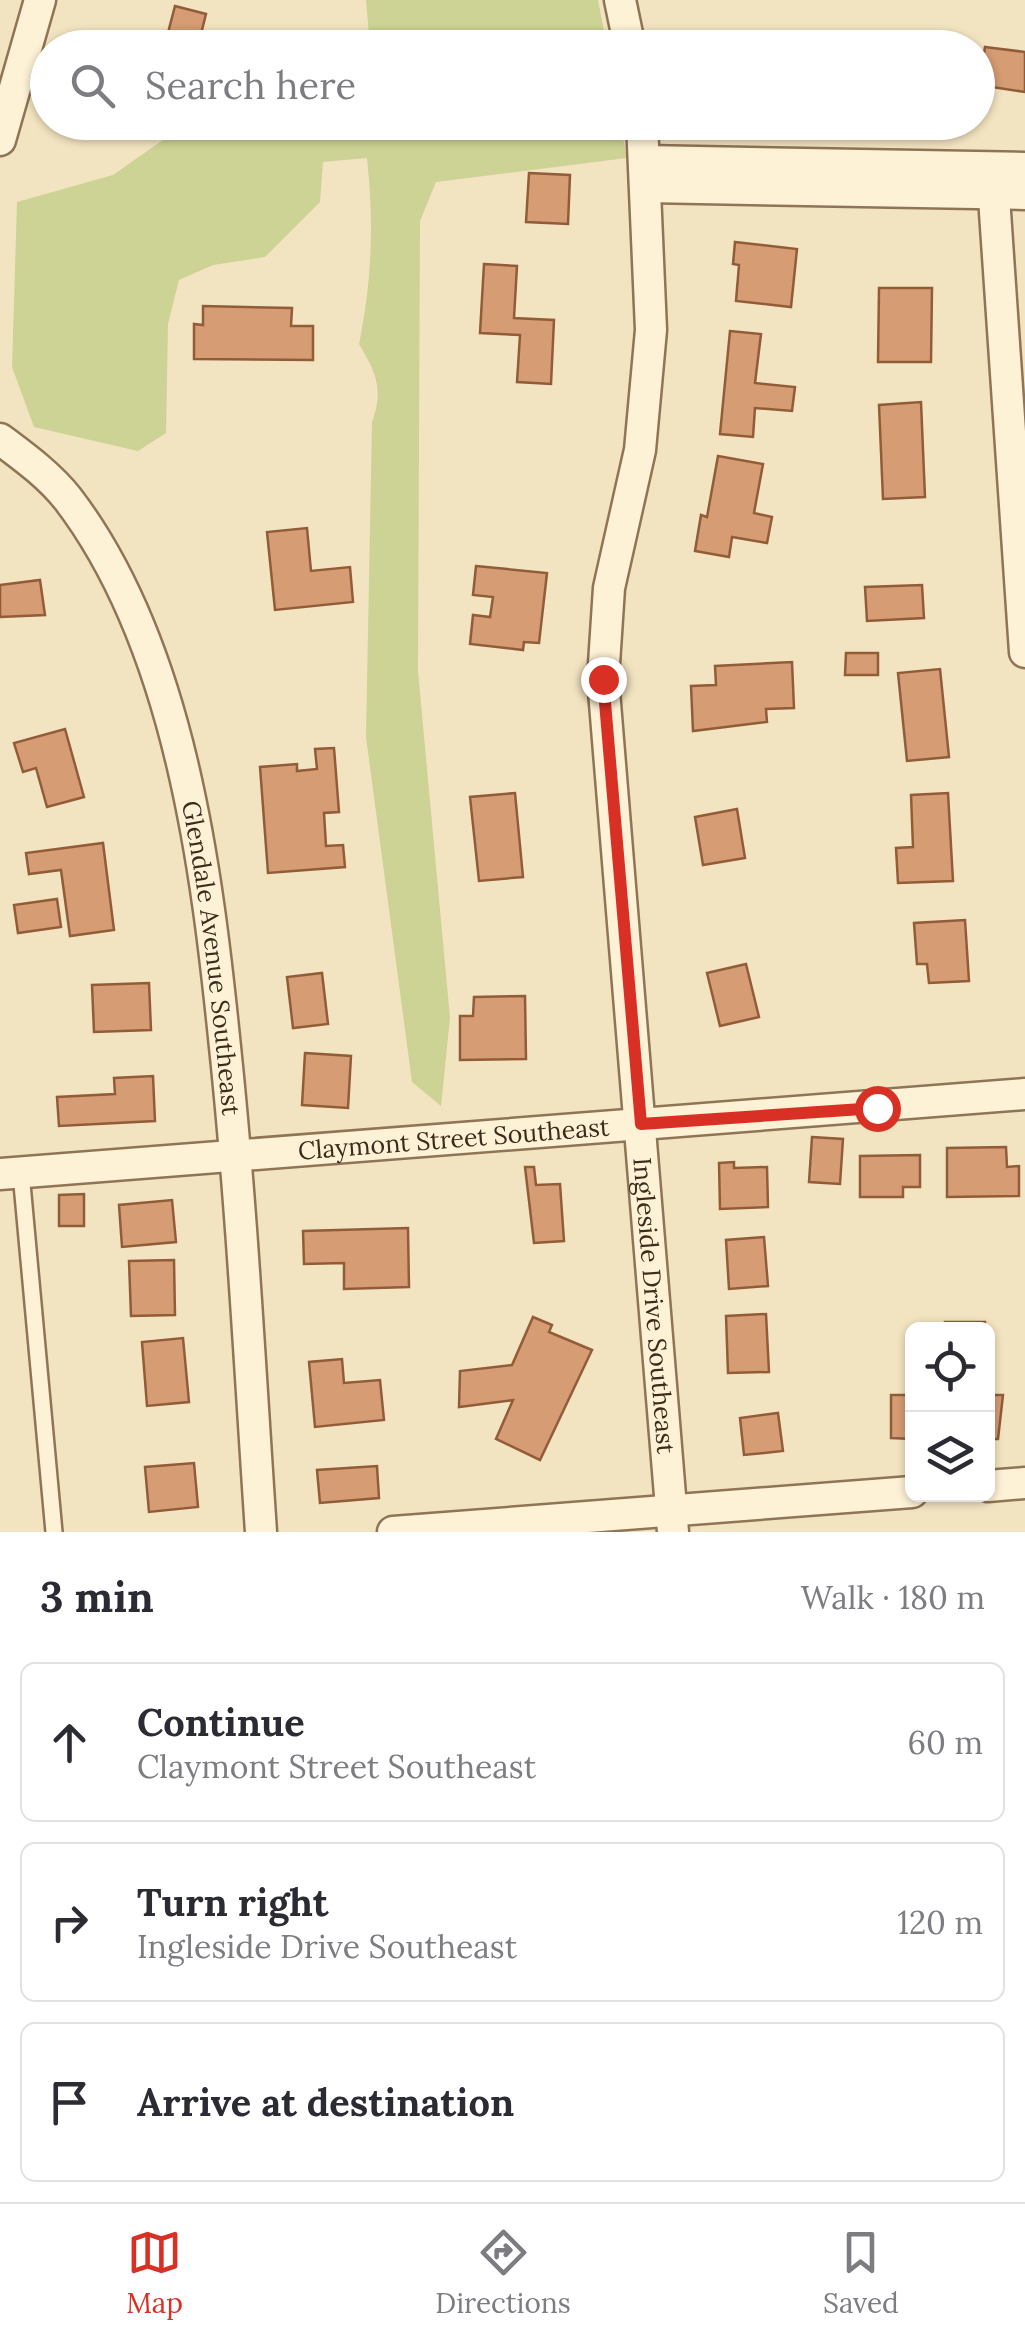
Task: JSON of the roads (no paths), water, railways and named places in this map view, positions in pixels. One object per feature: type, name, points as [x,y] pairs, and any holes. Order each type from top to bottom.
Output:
[{"type":"street","points":[[31,30],[40,0]]},
{"type":"street","points":[[620,0],[626,30]]},
{"type":"street","points":[[0,140],[30,35]]},
{"type":"street","name":"Ingleside Drive Southeast","points":[[643,140],[648,364],[640,450],[609,588],[603,679],[672,1521]]},
{"type":"street","points":[[993,181],[1025,168]]},
{"type":"street","points":[[646,174],[993,181],[1025,194]]},
{"type":"street","points":[[993,181],[1025,652]]},
{"type":"street","name":"Glendale Avenue Southeast","points":[[0,439],[68,500],[114,576],[146,649],[185,768],[211,908],[236,1155],[261,1532]]},
{"type":"street","name":"Claymont Street Southeast","points":[[11,1174],[1025,1094]]},
{"type":"street","points":[[995,1485],[1025,1483]]},
{"type":"street","points":[[393,1532],[672,1521],[905,1493]]},
{"type":"lane","points":[[11,1174],[54,1532]]}]
